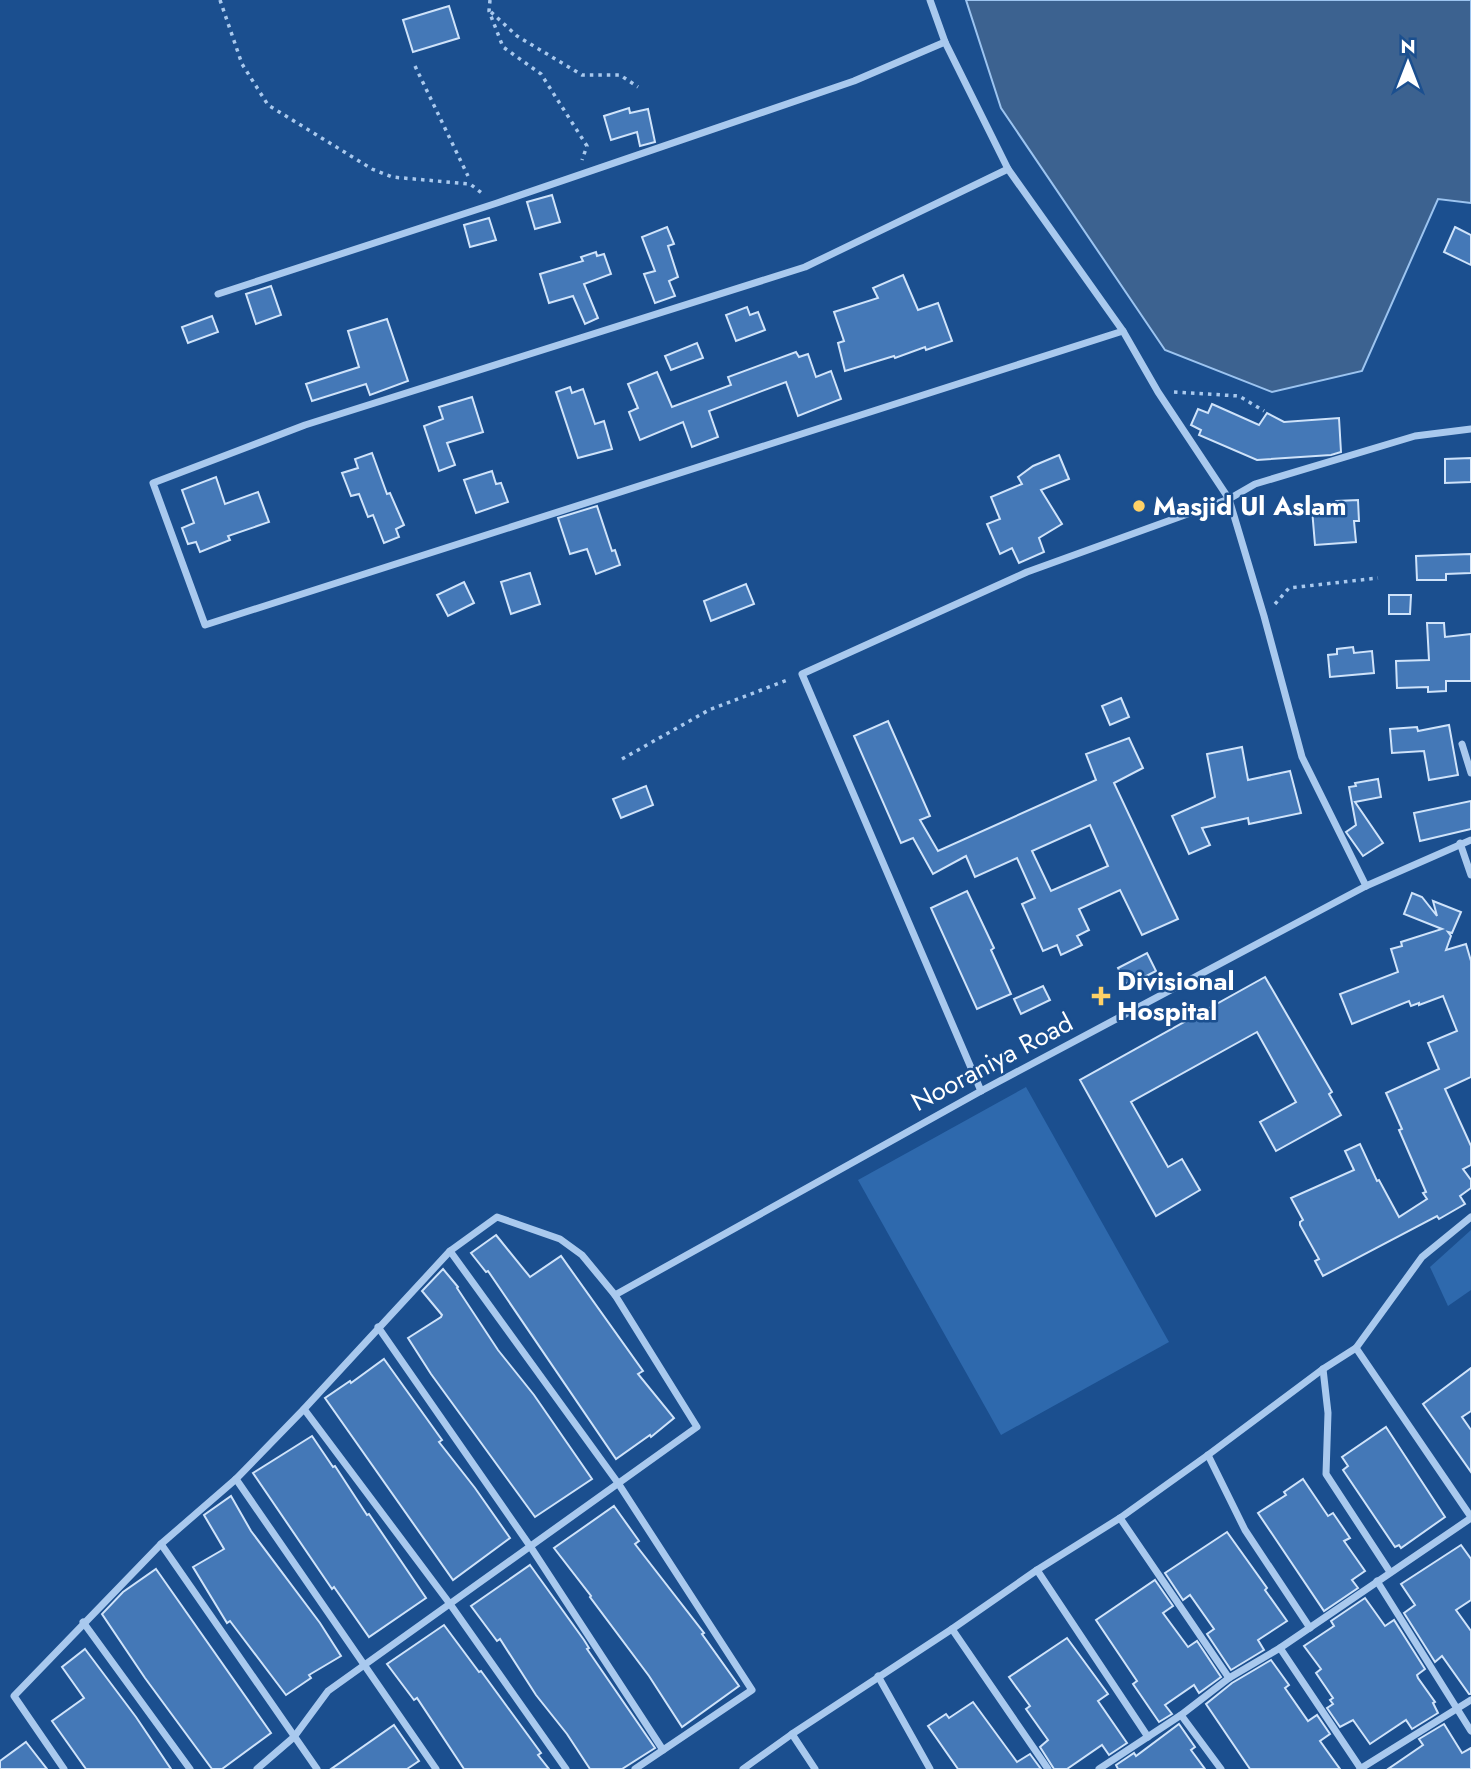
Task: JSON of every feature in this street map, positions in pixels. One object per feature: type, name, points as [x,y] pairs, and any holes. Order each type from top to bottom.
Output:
[{"type":"street","points":[[930,0],[946,42],[1008,169],[1123,331],[1158,392],[1229,499],[1302,757],[1366,886]]},
{"type":"street","points":[[218,294],[577,176],[854,81],[946,42]]},
{"type":"street","points":[[1008,169],[805,267],[305,425],[153,483],[205,625],[1123,331]]},
{"type":"street","points":[[981,1091],[802,674],[1027,572],[1229,499],[1255,484],[1415,436],[1471,429]]},
{"type":"street","points":[[1462,744],[1471,773]]},
{"type":"street","name":"Nooraniya Road","points":[[615,1295],[981,1091],[1366,886],[1471,840]]},
{"type":"street","points":[[1460,843],[1471,875]]},
{"type":"street","points":[[64,1769],[14,1696],[83,1622],[161,1544],[236,1479],[450,1251],[497,1217],[560,1239],[582,1255],[615,1295],[697,1427],[328,1691],[294,1737],[257,1769]]},
{"type":"street","points":[[743,1769],[1037,1570],[1120,1518],[1209,1455],[1322,1369],[1356,1348],[1423,1257],[1471,1217]]},
{"type":"street","points":[[450,1251],[618,1483],[752,1689],[635,1769]]},
{"type":"street","points":[[378,1328],[530,1546],[663,1750]]},
{"type":"street","points":[[1099,1769],[1181,1715],[1229,1678],[1280,1648],[1471,1517],[1356,1348]]},
{"type":"street","points":[[1322,1369],[1328,1413],[1326,1474],[1390,1572]]},
{"type":"street","points":[[304,1409],[450,1604],[566,1769]]},
{"type":"street","points":[[1209,1455],[1245,1530],[1310,1628]]},
{"type":"street","points":[[236,1479],[436,1769]]},
{"type":"street","points":[[1120,1518],[1229,1678]]},
{"type":"street","points":[[161,1544],[317,1769]]},
{"type":"street","points":[[1037,1570],[1148,1737]]},
{"type":"street","points":[[1377,1581],[1471,1731]]},
{"type":"street","points":[[83,1622],[190,1769]]},
{"type":"street","points":[[952,1629],[1048,1769]]},
{"type":"street","points":[[1280,1648],[1360,1769],[1471,1700]]},
{"type":"street","points":[[878,1676],[930,1769]]},
{"type":"street","points":[[1181,1715],[1221,1769]]},
{"type":"street","points":[[792,1734],[815,1769]]},
{"type":"path","points":[[220,0],[242,64],[268,105],[372,169],[392,177],[470,184],[496,203]]},
{"type":"path","points":[[489,0],[489,10],[503,47],[541,74],[587,146],[577,176]]},
{"type":"path","points":[[489,10],[517,36],[582,75],[620,75],[638,86]]},
{"type":"path","points":[[415,66],[468,176]]},
{"type":"path","points":[[1158,392],[1239,396],[1264,411]]},
{"type":"path","points":[[1264,617],[1289,588],[1378,578]]},
{"type":"path","points":[[622,759],[709,710],[802,674]]},
{"type":"shaded area","points":[[966,0],[1471,0],[1471,203],[1438,199],[1362,371],[1272,392],[1165,350],[1001,108]]},
{"type":"shaded area","points":[[1026,1087],[1169,1342],[1001,1435],[858,1180]]},
{"type":"shaded area","points":[[1471,1230],[1471,1290],[1448,1306],[1430,1267]]},
{"type":"building","points":[[449,6],[459,38],[413,52],[403,20]]},
{"type":"building","points":[[629,108],[630,113],[648,109],[655,142],[640,146],[637,132],[611,140],[604,116]]},
{"type":"building","points":[[552,195],[560,222],[535,229],[527,202]]},
{"type":"building","points":[[489,218],[496,240],[470,247],[464,225]]},
{"type":"building","points":[[667,227],[674,244],[668,246],[678,277],[669,281],[675,296],[655,303],[644,274],[655,271],[642,237]]},
{"type":"building","points":[[1455,227],[1471,235],[1471,265],[1444,252]]},
{"type":"building","points":[[596,252],[597,256],[604,254],[611,274],[584,284],[598,318],[585,324],[573,296],[549,303],[540,274],[583,261],[581,257]]},
{"type":"building","points":[[903,275],[918,310],[938,303],[952,341],[845,371],[838,343],[844,341],[834,312],[878,298],[873,288]]},
{"type":"building","points":[[271,286],[281,315],[256,324],[246,294]]},
{"type":"building","points":[[747,307],[750,315],[758,312],[765,330],[736,341],[726,315]]},
{"type":"building","points":[[212,316],[218,332],[188,343],[182,327]]},
{"type":"building","points":[[387,319],[408,381],[370,395],[366,384],[312,401],[306,384],[359,367],[348,331]]},
{"type":"building","points":[[697,343],[703,358],[671,370],[665,356]]},
{"type":"building","points":[[796,352],[799,357],[808,354],[816,377],[831,371],[841,399],[798,416],[786,382],[709,411],[718,437],[692,447],[683,422],[640,440],[629,412],[638,408],[628,384],[657,372],[672,407],[731,385],[728,377]]},
{"type":"building","points":[[570,387],[572,393],[583,389],[595,424],[604,421],[612,449],[578,458],[556,392]]},
{"type":"building","points":[[472,397],[483,432],[447,443],[455,465],[439,471],[424,426],[443,419],[439,407]]},
{"type":"building","points":[[1212,404],[1259,425],[1267,413],[1284,422],[1339,418],[1341,452],[1257,460],[1199,435],[1201,430],[1191,425],[1198,409],[1208,413]]},
{"type":"building","points":[[372,453],[387,494],[390,493],[404,525],[396,529],[399,537],[384,543],[373,515],[368,517],[359,494],[351,496],[342,473],[358,468],[355,459]]},
{"type":"building","points":[[1059,455],[1069,479],[1041,490],[1062,524],[1039,538],[1044,552],[1019,563],[1012,548],[1000,554],[987,524],[1000,519],[991,497],[1022,484],[1018,477],[1033,466]]},
{"type":"building","points":[[1471,458],[1471,482],[1445,483],[1445,459]]},
{"type":"building","points":[[492,471],[496,484],[501,483],[508,502],[476,513],[464,480]]},
{"type":"building","points":[[216,477],[225,504],[258,492],[269,522],[228,536],[230,540],[200,552],[196,542],[188,544],[182,528],[194,523],[182,490]]},
{"type":"building","points":[[1358,500],[1359,521],[1354,521],[1356,542],[1315,545],[1312,509],[1336,509],[1336,501]]},
{"type":"building","points":[[597,506],[612,551],[615,550],[620,565],[596,574],[587,549],[570,554],[558,518]]},
{"type":"building","points":[[1471,554],[1471,573],[1446,574],[1446,580],[1417,580],[1416,556]]},
{"type":"building","points":[[530,573],[540,604],[511,614],[501,582]]},
{"type":"building","points":[[464,582],[474,603],[448,616],[437,595]]},
{"type":"building","points":[[746,584],[754,604],[711,621],[704,601]]},
{"type":"building","points":[[1389,595],[1411,595],[1410,614],[1389,614]]},
{"type":"building","points":[[1427,623],[1444,623],[1445,637],[1471,634],[1471,681],[1446,681],[1446,691],[1428,692],[1428,687],[1397,688],[1396,661],[1429,660]]},
{"type":"building","points":[[1353,647],[1354,653],[1372,651],[1374,673],[1330,677],[1328,655],[1337,654],[1337,649]]},
{"type":"building","points":[[1121,698],[1129,717],[1110,725],[1102,706]]},
{"type":"building","points":[[888,721],[930,816],[920,820],[938,851],[1096,780],[1086,754],[1129,738],[1143,768],[1114,783],[1178,919],[1142,935],[1120,890],[1079,909],[1089,930],[1077,936],[1082,945],[1061,955],[1057,945],[1043,951],[1022,904],[1035,898],[1017,858],[975,877],[966,856],[933,874],[913,838],[901,843],[854,736]],"holes":[[[1090,825],[1108,866],[1051,891],[1032,851]]]},
{"type":"building","points":[[1449,725],[1458,775],[1429,780],[1424,751],[1392,753],[1390,729],[1417,727],[1418,731]]},
{"type":"building","points":[[1242,747],[1248,780],[1290,771],[1301,813],[1249,824],[1248,818],[1202,828],[1210,845],[1189,854],[1172,816],[1215,797],[1207,754]]},
{"type":"building","points":[[1378,779],[1381,797],[1355,802],[1383,843],[1363,856],[1346,832],[1356,825],[1349,787],[1356,786],[1355,783]]},
{"type":"building","points":[[646,786],[653,805],[621,818],[613,799]]},
{"type":"building","points":[[1471,801],[1471,829],[1420,841],[1414,813]]},
{"type":"building","points":[[967,891],[994,948],[991,950],[1011,994],[977,1009],[931,908]]},
{"type":"building","points":[[1412,893],[1422,897],[1437,916],[1433,901],[1461,912],[1452,933],[1448,932],[1451,936],[1446,950],[1466,944],[1471,961],[1471,1077],[1445,1089],[1471,1146],[1471,1165],[1463,1169],[1471,1180],[1471,1188],[1460,1196],[1465,1204],[1323,1276],[1315,1261],[1319,1259],[1300,1225],[1303,1220],[1291,1198],[1354,1170],[1345,1151],[1360,1144],[1377,1181],[1379,1180],[1399,1217],[1427,1199],[1386,1093],[1439,1069],[1428,1043],[1457,1031],[1443,996],[1419,1005],[1411,1006],[1409,1001],[1352,1024],[1340,994],[1398,972],[1391,949],[1402,946],[1401,942],[1442,929],[1404,914]]},
{"type":"building","points":[[1147,953],[1156,971],[1127,986],[1118,968]]},
{"type":"building","points":[[1265,977],[1332,1092],[1329,1094],[1341,1115],[1276,1151],[1260,1122],[1296,1102],[1257,1032],[1131,1102],[1168,1167],[1182,1159],[1200,1190],[1156,1216],[1080,1080]]},
{"type":"building","points":[[1043,986],[1050,1000],[1021,1014],[1014,999]]},
{"type":"building","points":[[496,1235],[530,1277],[561,1256],[643,1371],[638,1374],[674,1418],[651,1437],[650,1435],[616,1459],[488,1271],[486,1272],[471,1253]]},
{"type":"building","points":[[443,1269],[592,1479],[535,1517],[408,1338],[441,1317],[422,1291]]},
{"type":"building","points":[[384,1359],[442,1440],[439,1442],[510,1538],[453,1580],[325,1398]]},
{"type":"building","points":[[1471,1368],[1471,1411],[1462,1417],[1471,1430],[1471,1472],[1423,1404]]},
{"type":"building","points":[[1386,1427],[1445,1517],[1401,1548],[1399,1545],[1395,1547],[1343,1470],[1348,1466],[1342,1457]]},
{"type":"building","points":[[312,1436],[426,1598],[369,1637],[334,1587],[332,1589],[253,1473]]},
{"type":"building","points":[[1303,1479],[1328,1516],[1333,1513],[1350,1538],[1344,1541],[1365,1571],[1352,1580],[1358,1588],[1324,1611],[1258,1513],[1286,1495],[1284,1492]]},
{"type":"building","points":[[231,1496],[251,1531],[320,1623],[341,1656],[309,1675],[311,1678],[286,1695],[230,1621],[227,1623],[193,1567],[224,1549],[204,1515]]},
{"type":"building","points":[[614,1506],[639,1541],[635,1544],[704,1633],[702,1634],[739,1686],[682,1727],[649,1676],[554,1548]]},
{"type":"building","points":[[1227,1532],[1287,1621],[1258,1640],[1264,1650],[1231,1670],[1207,1634],[1214,1629],[1190,1595],[1183,1600],[1165,1573]]},
{"type":"building","points":[[1461,1545],[1471,1559],[1471,1600],[1456,1610],[1471,1631],[1471,1694],[1442,1656],[1435,1662],[1404,1613],[1415,1605],[1401,1584]]},
{"type":"building","points":[[530,1565],[584,1640],[589,1648],[587,1649],[655,1748],[622,1769],[590,1769],[536,1695],[500,1639],[497,1641],[471,1606]]},
{"type":"building","points":[[156,1569],[271,1733],[222,1769],[212,1769],[102,1614],[123,1592]]},
{"type":"building","points":[[1155,1580],[1173,1606],[1163,1613],[1188,1647],[1197,1641],[1221,1677],[1199,1693],[1194,1685],[1165,1705],[1172,1714],[1159,1722],[1133,1684],[1137,1681],[1096,1620]]},
{"type":"building","points":[[1365,1598],[1385,1626],[1394,1620],[1425,1669],[1417,1675],[1435,1702],[1433,1703],[1438,1713],[1412,1729],[1406,1720],[1370,1744],[1353,1720],[1340,1727],[1327,1708],[1333,1704],[1330,1700],[1333,1698],[1316,1673],[1321,1669],[1304,1646],[1334,1626],[1331,1621]]},
{"type":"building","points":[[444,1625],[541,1753],[538,1755],[549,1769],[464,1769],[417,1698],[414,1700],[387,1664]]},
{"type":"building","points":[[1067,1638],[1108,1694],[1098,1701],[1127,1743],[1109,1755],[1102,1745],[1067,1769],[1054,1769],[1040,1747],[1048,1740],[1026,1709],[1030,1706],[1009,1677]]},
{"type":"building","points":[[85,1649],[171,1769],[86,1769],[52,1721],[84,1698],[62,1667]]},
{"type":"building","points":[[1271,1660],[1289,1685],[1285,1688],[1308,1721],[1317,1715],[1330,1734],[1320,1741],[1340,1769],[1250,1769],[1206,1704],[1232,1683]]},
{"type":"building","points":[[973,1702],[1017,1762],[1030,1754],[1041,1769],[958,1769],[928,1726],[946,1714],[949,1718]]},
{"type":"building","points":[[1179,1724],[1195,1747],[1191,1750],[1205,1769],[1118,1769],[1116,1765],[1134,1753],[1136,1756]]},
{"type":"building","points":[[1444,1724],[1462,1753],[1471,1748],[1471,1769],[1388,1769],[1423,1745],[1419,1739]]},
{"type":"building","points":[[394,1725],[419,1761],[407,1769],[331,1769]]},
{"type":"building","points":[[26,1742],[47,1769],[0,1769],[0,1761]]},
{"type":"place","name":"Masjid Ul Aslam","points":[[1139,506]]},
{"type":"place","name":"Divisional Hospital","points":[[1101,996]]}]
